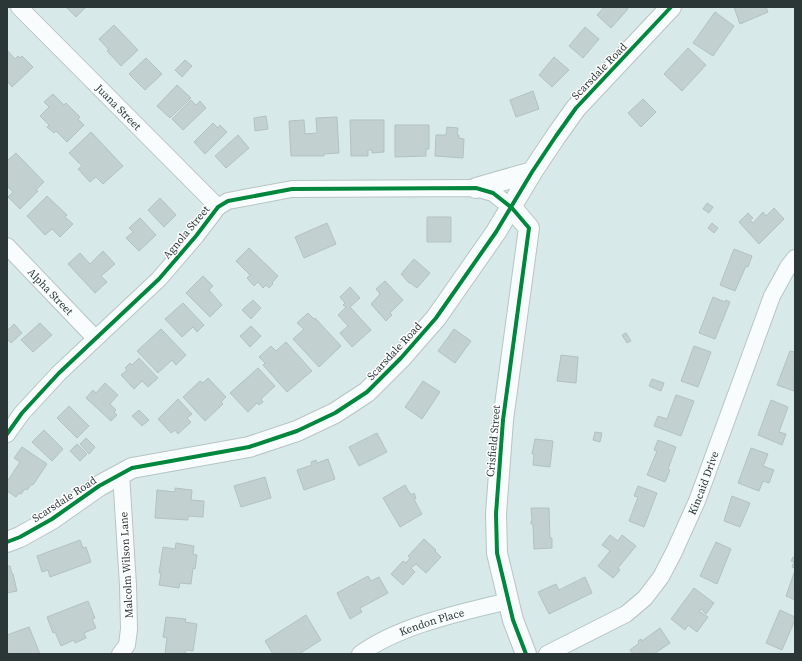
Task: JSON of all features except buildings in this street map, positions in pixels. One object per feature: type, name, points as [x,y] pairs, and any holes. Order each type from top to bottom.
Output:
[{"type":"street","name":"Juana Street","points":[[18,7],[218,208]]},
{"type":"street","name":"Scarsdale Road","points":[[7,542],[20,537],[100,486],[132,468],[249,447],[297,431],[335,413],[367,392],[401,358],[436,318],[512,208],[532,172],[576,108],[671,7]]},
{"type":"street","points":[[476,188],[532,172]]},
{"type":"street","name":"Agnola Street","points":[[7,434],[22,413],[59,373],[158,279],[196,236],[218,208],[228,201],[292,189],[476,188],[494,193],[512,208]]},
{"type":"street","name":"Crisfield Street","points":[[512,208],[529,228],[503,420],[496,514],[497,553],[513,620],[526,654]]},
{"type":"street","name":"Alpha Street","points":[[7,246],[95,338]]},
{"type":"street","name":"Kincaid Drive","points":[[546,654],[626,614],[645,598],[661,577],[697,501],[772,296],[788,267],[795,258]]},
{"type":"street","name":"Malcolm Wilson Lane","points":[[120,654],[127,645],[129,629],[128,585],[121,474]]},
{"type":"street","name":"Kendon Place","points":[[360,654],[369,647],[399,633],[448,616],[508,601]]},
{"type":"cycle path","points":[[7,542],[20,537],[52,519],[99,486],[132,468],[249,447],[297,431],[335,413],[367,392],[401,358],[436,318],[496,232],[532,172],[576,108],[671,7]]},
{"type":"cycle path","points":[[7,434],[22,413],[59,373],[159,279],[196,236],[218,207],[228,201],[292,189],[476,188],[493,193],[512,208],[529,228],[503,420],[496,514],[497,553],[513,620],[526,654]]}]
